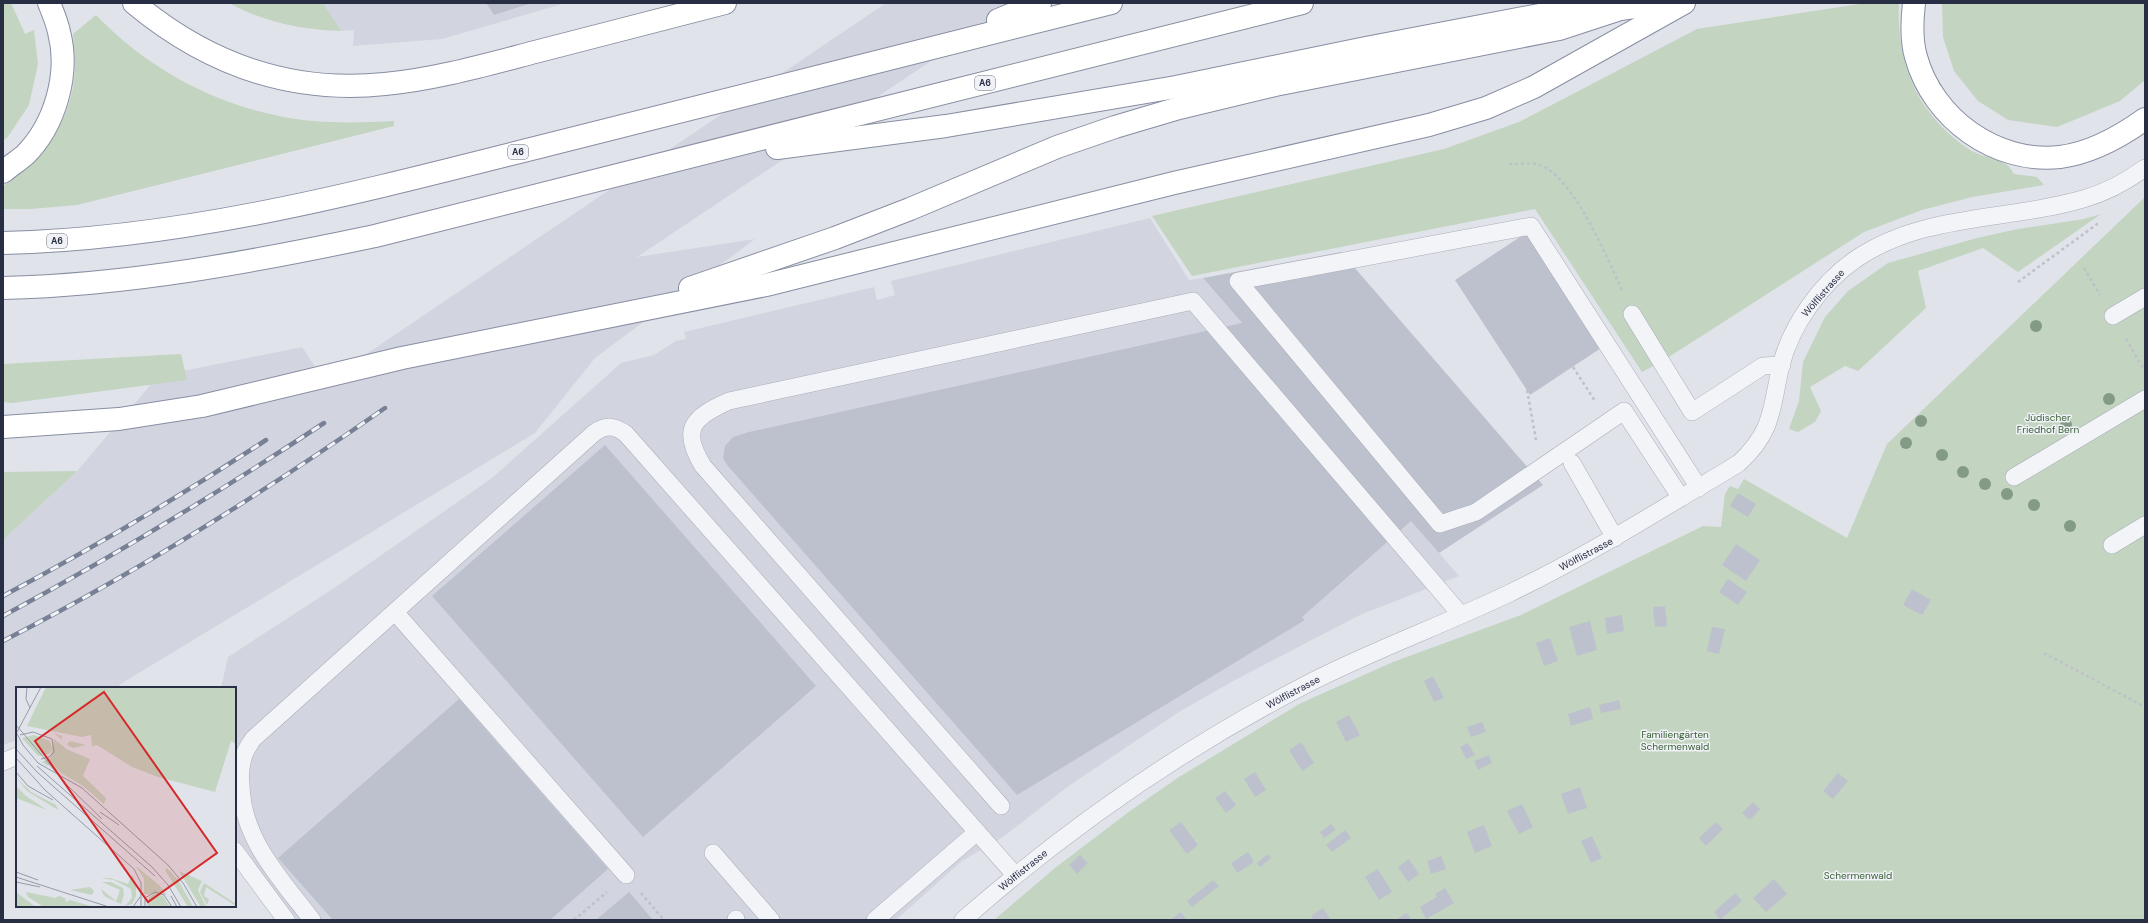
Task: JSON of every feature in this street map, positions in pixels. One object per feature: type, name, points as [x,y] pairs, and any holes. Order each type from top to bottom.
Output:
[{"type":"highway","points":[[3,172],[25,154],[45,128],[58,101],[62,68],[60,33],[49,3]]},
{"type":"highway","points":[[134,3],[159,24],[182,39],[239,66],[297,82],[355,86],[385,84],[444,74],[725,3]]},
{"type":"highway","points":[[921,51],[1040,3]]},
{"type":"highway","name":"A6","points":[[3,243],[111,236],[196,225],[282,208],[444,171],[1111,3]]},
{"type":"highway","name":"A6","points":[[3,288],[115,281],[204,269],[293,254],[457,216],[1302,3]]},
{"type":"highway","points":[[668,163],[946,126],[1176,87],[1366,48],[1555,12],[1620,9],[1663,3]]},
{"type":"highway","points":[[3,427],[119,419],[202,406],[402,358],[766,284],[1159,187],[1428,125],[1486,108],[1534,87],[1684,3]]},
{"type":"highway","points":[[1914,3],[1912,23],[1916,57],[1932,96],[1958,125],[1990,145],[2024,156],[2060,157],[2091,150],[2124,134],[2145,119]]},
{"type":"highway","points":[[604,316],[835,238],[910,209],[1057,147],[1115,126],[1179,108],[1275,85],[1558,29],[1620,9]]},
{"type":"lane","name":"Wölflistrasse","points":[[963,920],[1050,847],[1132,789],[1251,714],[1311,682],[1377,650],[1461,616],[1510,593],[1616,538],[1739,462],[1763,436],[1772,412],[1782,365],[1789,341],[1809,306],[1843,269],[1875,248],[1928,228],[2084,199],[2134,176],[2145,168]]},
{"type":"lane","points":[[1681,498],[1624,411],[1476,512],[1440,524],[1238,281],[1531,226],[1699,488]]},
{"type":"lane","points":[[2113,316],[2145,297]]},
{"type":"lane","points":[[1001,806],[703,466],[693,448],[692,434],[694,424],[708,410],[729,402],[1193,301],[1461,616]]},
{"type":"lane","points":[[1632,314],[1692,412],[1763,366],[1782,365]]},
{"type":"lane","points":[[2014,477],[2145,400]]},
{"type":"lane","points":[[312,920],[268,863],[254,840],[245,820],[241,789],[244,755],[253,739],[594,433],[610,426],[618,428],[626,434],[1015,875]]},
{"type":"lane","points":[[1572,463],[1616,538]]},
{"type":"lane","points":[[2112,545],[2145,525]]},
{"type":"lane","points":[[395,612],[626,875]]},
{"type":"lane","points":[[3,762],[16,756]]},
{"type":"lane","points":[[875,920],[977,832]]},
{"type":"lane","points":[[236,852],[286,920]]},
{"type":"lane","points":[[713,853],[771,920]]},
{"type":"path","points":[[1509,164],[1539,165],[1551,171],[1570,189],[1612,267],[1632,314]]},
{"type":"path","points":[[2018,282],[2102,220]]},
{"type":"path","points":[[1323,328],[1455,483],[1444,492]]},
{"type":"path","points":[[1527,390],[1536,441],[1530,446]]},
{"type":"path","points":[[2044,653],[2145,707]]},
{"type":"shaded area","points":[[323,3],[566,3],[442,39],[353,46],[354,30],[341,31]]},
{"type":"shaded area","points":[[886,3],[1018,3],[637,257],[755,239],[595,358],[535,433],[119,685],[120,687],[16,687],[16,740],[3,745],[3,540],[77,471],[158,376],[302,347],[325,382]]},
{"type":"shaded area","points":[[1150,218],[1189,280],[1203,278],[1459,576],[1360,615],[1233,681],[1179,712],[1070,785],[1003,837],[962,861],[896,920],[297,920],[236,839],[236,687],[221,687],[228,657],[334,588],[492,478],[621,363],[654,355],[676,341],[686,339],[684,332],[874,287],[877,300],[895,295],[891,281]]},
{"type":"green space","points":[[3,3],[11,3],[25,34],[34,30],[38,64],[29,105],[7,138],[3,140]]},
{"type":"green space","points":[[229,3],[323,3],[341,31],[312,29],[283,24],[242,10]]},
{"type":"green space","points":[[1866,3],[1899,3],[1899,26],[1906,68],[1914,87],[1924,104],[1937,121],[1952,136],[1970,150],[2009,166],[2014,174],[2037,177],[2044,185],[1972,197],[1922,210],[1864,232],[1661,362],[1642,372],[1535,209],[1192,276],[1152,216],[1444,149],[1519,122],[1697,29]]},
{"type":"green space","points":[[1942,3],[2145,3],[2145,80],[2120,101],[2057,127],[2008,120],[1978,101],[1954,71],[1943,37]]},
{"type":"green space","points":[[96,15],[135,50],[157,66],[203,91],[228,101],[253,110],[293,119],[336,122],[394,121],[394,126],[77,205],[31,209],[3,209],[3,186],[29,166],[50,141],[59,127],[66,112],[74,80],[75,63],[73,34]]},
{"type":"green space","points":[[2145,197],[2145,920],[994,920],[1055,868],[1130,811],[1179,777],[1301,703],[1393,662],[1521,615],[1703,526],[1721,527],[1725,494],[1730,486],[1738,489],[1744,479],[1847,538],[1887,444]]},
{"type":"green space","points":[[2101,214],[2018,272],[1983,248],[1918,271],[1926,308],[1858,371],[1845,366],[1810,387],[1821,411],[1815,422],[1798,432],[1789,429],[1799,401],[1803,362],[1825,317],[1848,291],[1888,263],[1977,238],[2018,229],[2084,219]]},
{"type":"green space","points":[[181,354],[187,380],[12,403],[3,402],[3,364]]},
{"type":"green space","points":[[77,471],[3,540],[3,472]]},
{"type":"building","points":[[486,3],[532,3],[494,15]]},
{"type":"building","points":[[1526,233],[1601,348],[1530,395],[1455,280]]},
{"type":"building","points":[[1341,252],[1543,485],[1439,553],[1411,521],[1302,617],[1305,620],[1017,795],[728,466],[723,458],[725,446],[733,437],[749,432],[1242,323],[1203,278]]},
{"type":"building","points":[[605,445],[816,686],[643,837],[432,596]]},
{"type":"building","points":[[1738,493],[1756,504],[1748,517],[1730,506]]},
{"type":"building","points":[[1736,544],[1760,560],[1746,581],[1722,565]]},
{"type":"building","points":[[1728,579],[1747,592],[1738,605],[1719,592]]},
{"type":"building","points":[[1912,589],[1931,600],[1922,615],[1903,605]]},
{"type":"building","points":[[1665,606],[1667,626],[1655,627],[1653,607]]},
{"type":"building","points":[[1622,615],[1624,631],[1607,634],[1605,618]]},
{"type":"building","points":[[1590,621],[1597,650],[1577,656],[1569,627]]},
{"type":"building","points":[[1712,627],[1725,629],[1719,654],[1707,651]]},
{"type":"building","points":[[1550,638],[1558,661],[1544,666],[1536,643]]},
{"type":"building","points":[[1433,676],[1444,698],[1434,702],[1424,681]]},
{"type":"building","points":[[459,699],[608,869],[550,920],[333,920],[278,858]]},
{"type":"building","points":[[1619,700],[1621,709],[1601,713],[1599,705]]},
{"type":"building","points":[[1590,707],[1593,719],[1571,726],[1568,714]]},
{"type":"building","points":[[1349,715],[1360,735],[1346,742],[1336,722]]},
{"type":"building","points":[[1482,722],[1486,732],[1471,737],[1467,727]]},
{"type":"building","points":[[1301,742],[1314,763],[1302,771],[1289,750]]},
{"type":"building","points":[[1468,743],[1475,755],[1466,759],[1460,747]]},
{"type":"building","points":[[1489,755],[1492,763],[1478,770],[1474,761]]},
{"type":"building","points":[[1255,772],[1266,790],[1255,797],[1244,779]]},
{"type":"building","points":[[1838,773],[1848,781],[1833,799],[1823,791]]},
{"type":"building","points":[[1580,787],[1587,808],[1568,814],[1561,794]]},
{"type":"building","points":[[1225,791],[1236,805],[1226,813],[1215,798]]},
{"type":"building","points":[[1753,802],[1760,809],[1750,820],[1742,813]]},
{"type":"building","points":[[1522,804],[1533,827],[1519,834],[1507,811]]},
{"type":"building","points":[[1181,822],[1198,845],[1187,854],[1169,830]]},
{"type":"building","points":[[1716,822],[1723,829],[1706,846],[1699,838]]},
{"type":"building","points":[[1331,824],[1336,830],[1324,838],[1320,832]]},
{"type":"building","points":[[1484,825],[1492,846],[1475,853],[1467,832]]},
{"type":"building","points":[[1345,830],[1351,838],[1332,852],[1326,845]]},
{"type":"building","points":[[1592,836],[1602,858],[1591,863],[1581,841]]},
{"type":"building","points":[[1248,852],[1254,862],[1237,873],[1231,863]]},
{"type":"building","points":[[1268,854],[1271,858],[1260,867],[1257,863]]},
{"type":"building","points":[[1080,855],[1088,863],[1077,874],[1069,865]]},
{"type":"building","points":[[1441,856],[1446,869],[1431,874],[1427,861]]},
{"type":"building","points":[[1409,859],[1419,874],[1408,882],[1398,867]]},
{"type":"building","points":[[1378,869],[1392,892],[1379,900],[1365,877]]},
{"type":"building","points":[[1774,879],[1787,894],[1766,912],[1753,898]]},
{"type":"building","points":[[1213,880],[1219,886],[1192,907],[1187,901]]},
{"type":"building","points":[[1445,888],[1454,903],[1426,919],[1420,907],[1437,897],[1435,894]]},
{"type":"building","points":[[629,892],[653,920],[596,920]]},
{"type":"building","points":[[1735,893],[1742,901],[1720,920],[1714,912]]},
{"type":"building","points":[[1323,908],[1331,920],[1314,920],[1311,916]]},
{"type":"building","points":[[1181,912],[1187,920],[1170,920]]},
{"type":"building","points":[[1407,913],[1411,920],[1395,920]]},
{"type":"railway","points":[[3,641],[102,588],[198,531],[293,471],[385,408]]},
{"type":"railway","points":[[3,616],[165,523],[324,423]]},
{"type":"railway","points":[[3,596],[136,521],[266,440]]},
{"type":"park label","name":"Jüdischer Friedhof Bern","points":[[2048,422]]},
{"type":"park label","name":"Familiengärten Schermenwald","points":[[1675,740]]},
{"type":"park label","name":"Schermenwald","points":[[1858,875]]}]
